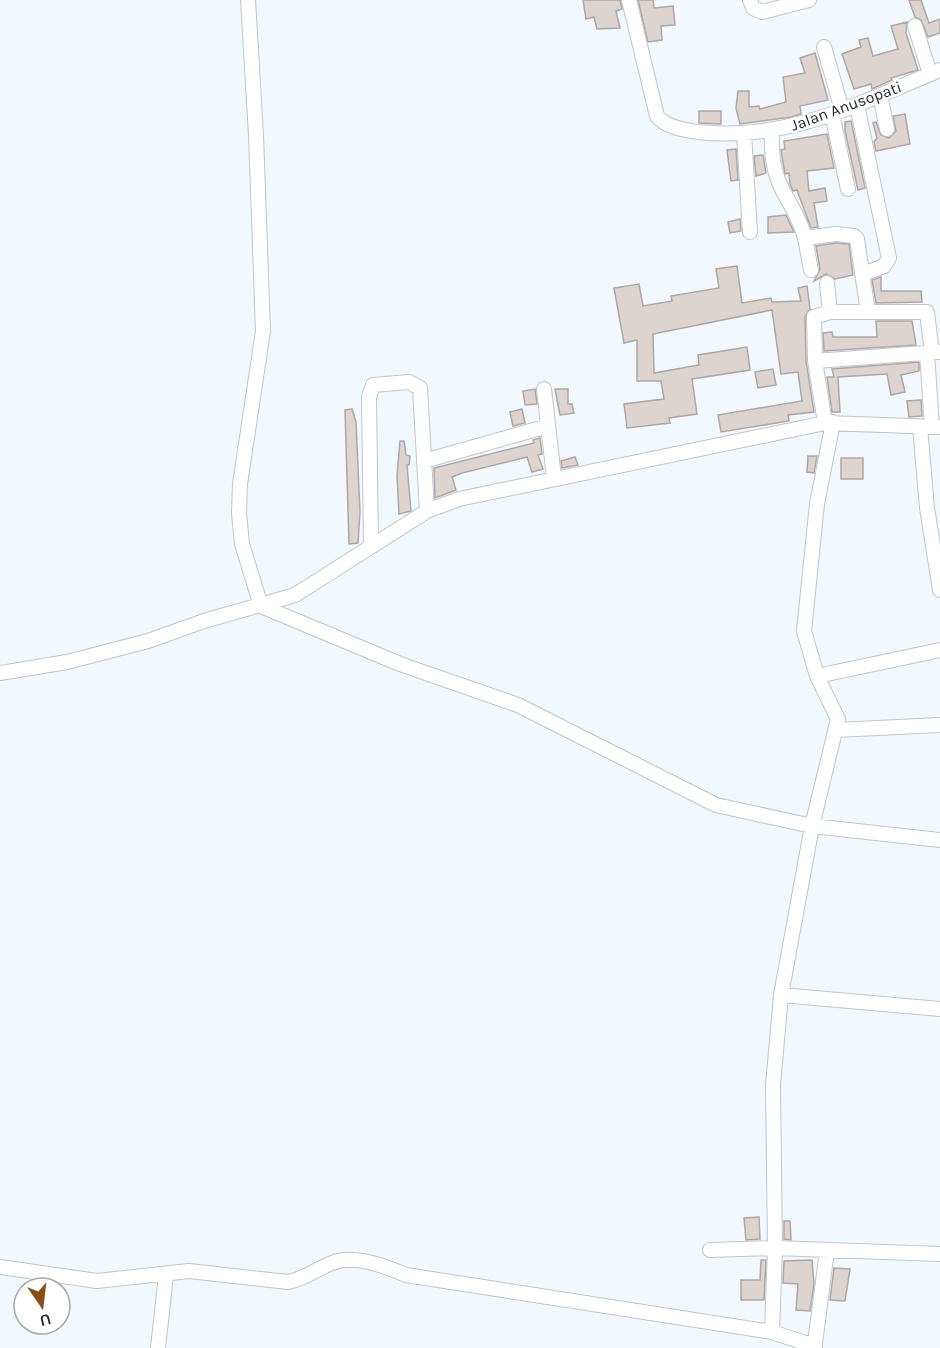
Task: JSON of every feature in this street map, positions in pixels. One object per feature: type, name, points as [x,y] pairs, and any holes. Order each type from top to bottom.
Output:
[{"type":"street","points":[[249,0],[260,214],[263,331],[240,484],[239,513],[242,544],[261,606]]},
{"type":"street","name":"Jalan Anusopati","points":[[629,0],[637,41],[657,116],[660,121],[690,131],[744,134],[772,131],[857,105],[935,72]]},
{"type":"street","points":[[750,0],[753,8],[762,12],[808,0]]},
{"type":"street","points":[[915,26],[935,72]]},
{"type":"street","points":[[824,47],[837,112],[848,189]]},
{"type":"street","points":[[880,95],[888,129]]},
{"type":"street","points":[[857,105],[889,258],[884,266],[863,274]]},
{"type":"street","points":[[772,131],[772,155],[779,183],[800,218],[811,270]]},
{"type":"street","points":[[744,134],[750,232]]},
{"type":"street","points":[[805,238],[837,234],[854,236],[858,244],[868,312]]},
{"type":"street","points":[[828,283],[830,312]]},
{"type":"street","points":[[772,1332],[775,1248],[773,1085],[781,995],[812,826],[838,719],[817,676],[804,631],[805,601],[829,422],[815,361],[812,320],[818,314],[927,312],[933,353],[927,508],[940,590]]},
{"type":"street","points":[[815,361],[933,353]]},
{"type":"street","points":[[371,546],[369,397],[373,385],[409,382],[420,388],[427,511]]},
{"type":"street","points":[[544,389],[554,478]]},
{"type":"street","points":[[0,673],[67,662],[148,641],[204,621],[295,595],[318,583],[427,511],[459,499],[829,422],[930,427]]},
{"type":"street","points":[[424,461],[548,426]]},
{"type":"street","points":[[261,606],[400,664],[518,705],[716,805],[812,826],[940,840]]},
{"type":"street","points":[[817,676],[940,650]]},
{"type":"street","points":[[836,730],[940,725]]},
{"type":"street","points":[[781,995],[940,1009]]},
{"type":"street","points":[[710,1250],[775,1248],[940,1254]]},
{"type":"street","points":[[0,1267],[97,1281],[189,1271],[288,1282],[299,1280],[333,1262],[364,1261],[406,1275],[772,1332],[815,1345],[827,1251]]},
{"type":"street","points":[[158,1348],[166,1275]]},
{"type":"building","points":[[583,0],[620,0],[622,9],[616,11],[620,28],[597,29],[594,17],[586,19]]},
{"type":"building","points":[[638,0],[653,0],[654,8],[673,6],[675,25],[661,26],[662,40],[648,42]]},
{"type":"building","points":[[909,0],[921,0],[929,23],[940,19],[940,33],[928,37],[921,20],[915,17]]},
{"type":"building","points":[[907,22],[906,33],[918,70],[891,78],[892,80],[872,89],[871,84],[854,89],[842,54],[861,47],[859,40],[868,38],[873,56],[898,49],[891,26]]},
{"type":"building","points":[[815,53],[828,100],[800,106],[801,114],[791,117],[740,124],[736,108],[738,91],[749,91],[749,107],[759,106],[760,109],[786,102],[783,77],[805,73],[800,58]]},
{"type":"building","points":[[699,111],[721,111],[721,124],[699,123]]},
{"type":"building","points":[[905,114],[910,144],[876,151],[874,142],[877,138],[873,123],[876,122],[881,135],[889,138],[896,131],[893,116]]},
{"type":"building","points":[[851,121],[865,188],[858,190],[845,131],[845,122]]},
{"type":"building","points":[[827,134],[834,168],[807,171],[809,191],[825,188],[827,201],[814,203],[818,227],[811,228],[797,190],[793,191],[790,184],[789,173],[785,174],[781,150],[785,149],[784,141]]},
{"type":"building","points":[[736,149],[738,180],[731,181],[727,150]]},
{"type":"building","points":[[763,155],[766,173],[756,176],[754,156]]},
{"type":"building","points":[[786,215],[794,232],[768,233],[768,217]]},
{"type":"building","points":[[740,219],[741,231],[730,233],[728,222]]},
{"type":"building","points":[[849,244],[853,275],[835,279],[826,274],[814,281],[820,269],[816,246]]},
{"type":"building","points":[[737,266],[742,303],[771,298],[772,302],[801,301],[798,288],[807,286],[810,309],[805,317],[806,361],[814,412],[788,415],[789,421],[721,432],[718,415],[802,401],[798,372],[781,374],[772,310],[653,334],[654,373],[699,365],[698,355],[747,347],[750,370],[692,379],[697,414],[669,418],[670,423],[627,428],[624,404],[664,399],[661,381],[637,381],[637,340],[624,343],[614,288],[639,284],[643,306],[672,301],[671,296],[719,288],[716,269]]},
{"type":"building","points":[[881,277],[881,291],[921,291],[922,302],[876,303],[872,280]]},
{"type":"building","points":[[876,321],[912,321],[916,345],[824,351],[823,333],[832,332],[833,337],[877,337]]},
{"type":"building","points":[[919,362],[919,371],[901,375],[905,392],[891,395],[887,374],[838,377],[840,412],[832,412],[827,377],[834,377],[832,369]]},
{"type":"building","points":[[773,369],[776,385],[758,388],[755,372]]},
{"type":"building","points":[[535,389],[537,404],[525,405],[523,391]]},
{"type":"building","points":[[555,389],[568,389],[568,404],[572,404],[574,413],[560,415]]},
{"type":"building","points":[[921,400],[922,416],[909,417],[907,401]]},
{"type":"building","points":[[352,409],[356,422],[360,512],[358,543],[349,544],[345,410]]},
{"type":"building","points":[[522,409],[525,423],[513,426],[510,412]]},
{"type":"building","points":[[540,438],[542,454],[538,455],[543,469],[532,472],[527,457],[462,473],[452,477],[456,490],[435,498],[434,468],[534,443],[533,440]]},
{"type":"building","points":[[400,441],[404,441],[406,455],[410,456],[409,465],[407,465],[411,511],[399,514],[397,476]]},
{"type":"building","points":[[808,456],[817,456],[814,473],[807,472]]},
{"type":"building","points":[[575,457],[578,465],[562,468],[561,461]]},
{"type":"building","points":[[841,458],[863,458],[863,479],[841,479]]},
{"type":"building","points":[[759,1217],[760,1239],[746,1240],[744,1218]]},
{"type":"building","points":[[784,1221],[790,1221],[791,1240],[784,1239]]},
{"type":"building","points":[[761,1260],[766,1260],[764,1300],[741,1300],[741,1280],[760,1280]]},
{"type":"building","points":[[812,1260],[814,1284],[810,1311],[796,1310],[798,1284],[783,1283],[784,1261]]},
{"type":"building","points":[[834,1268],[850,1269],[845,1301],[830,1300]]}]
